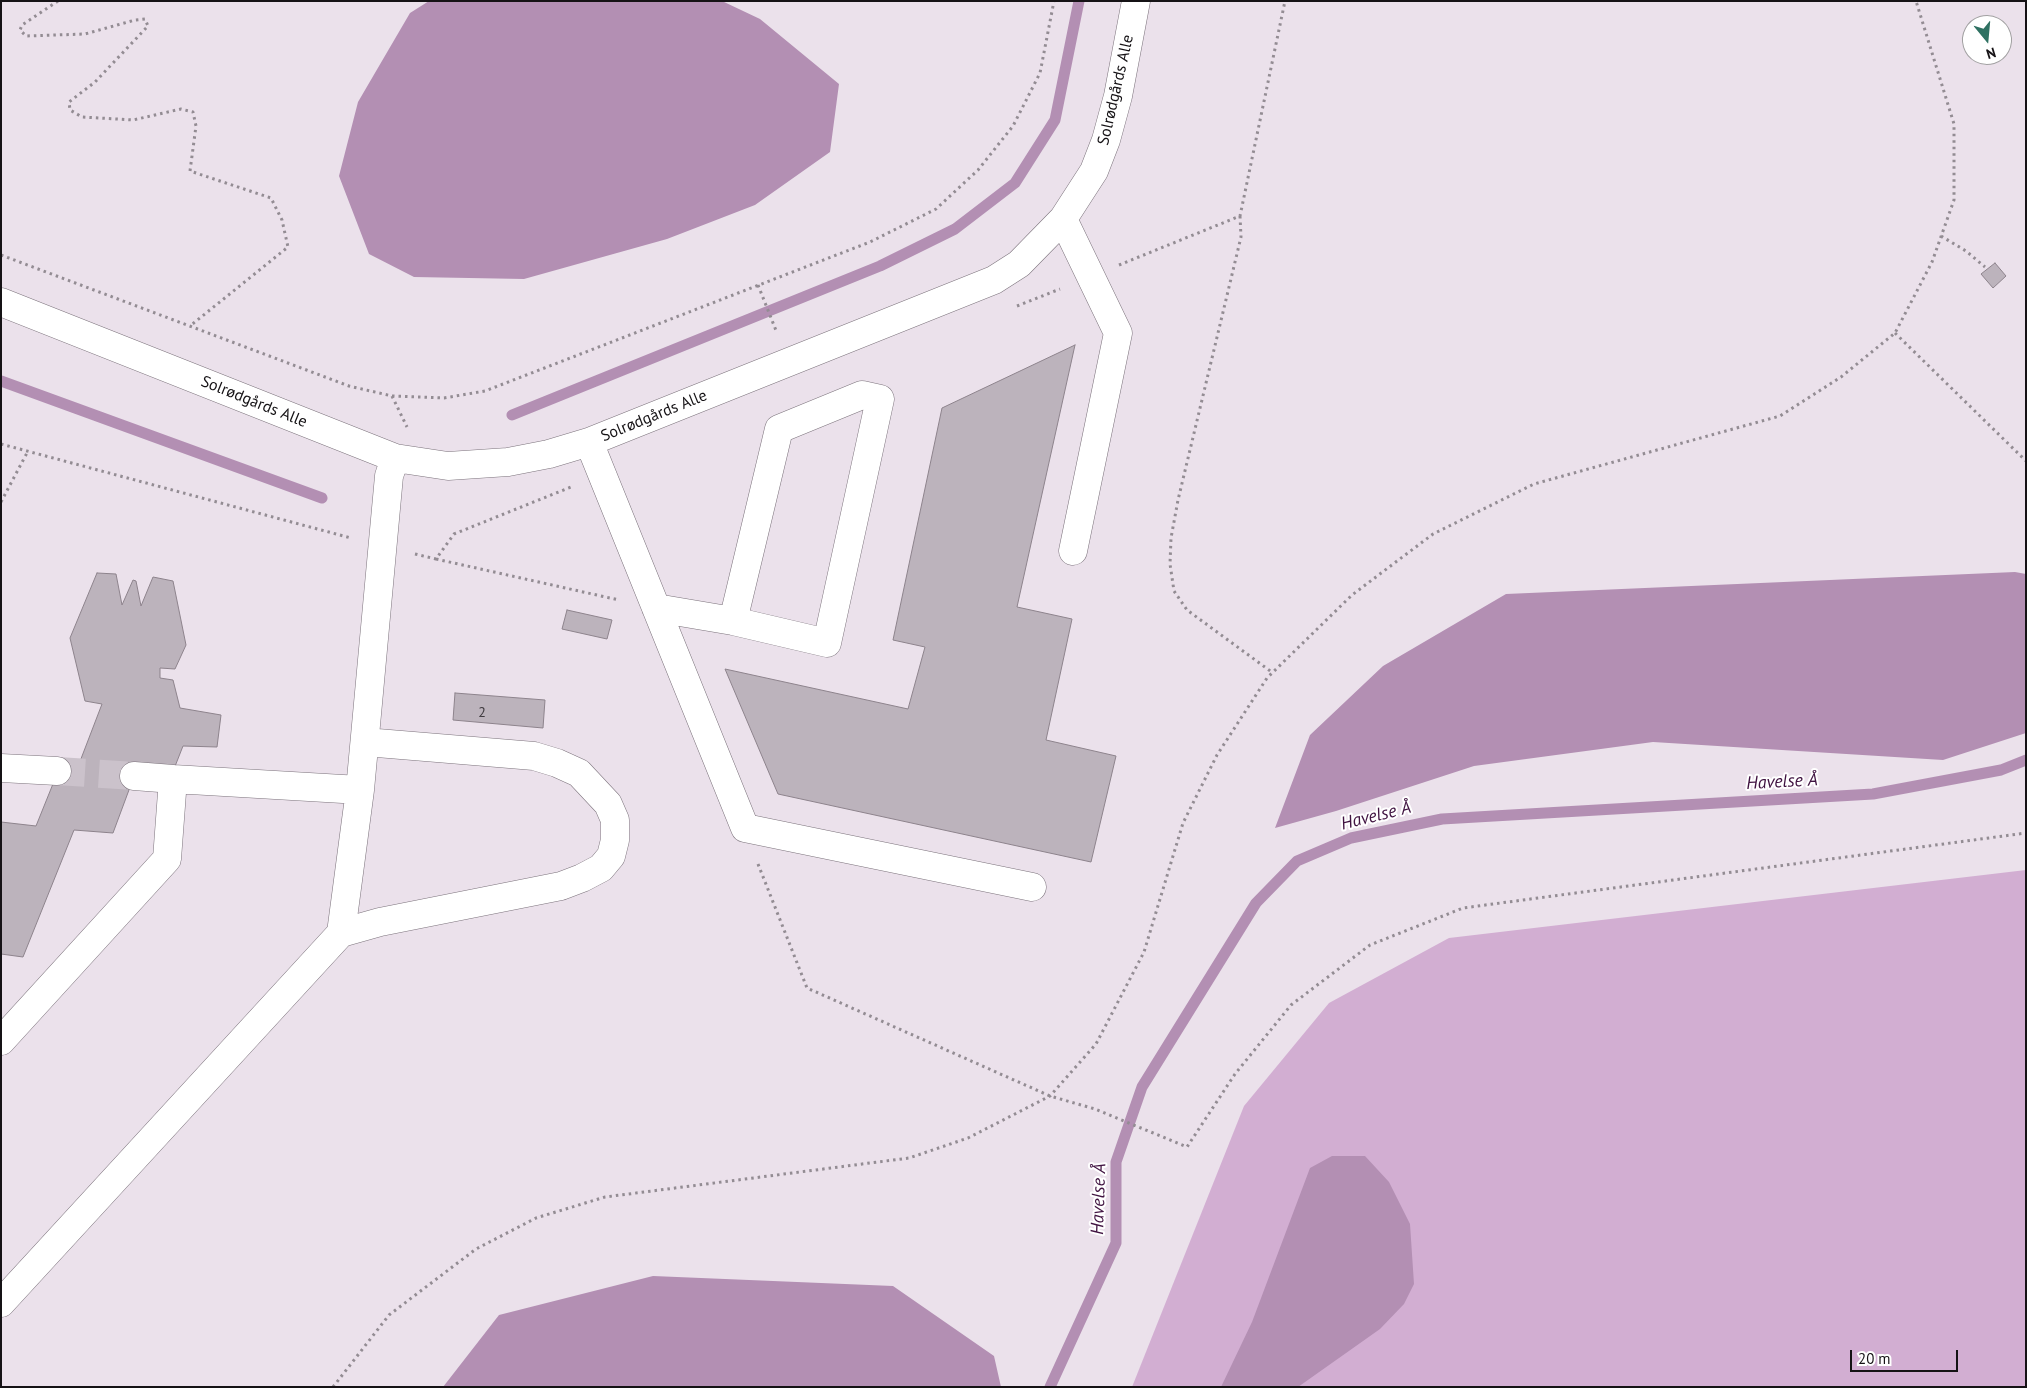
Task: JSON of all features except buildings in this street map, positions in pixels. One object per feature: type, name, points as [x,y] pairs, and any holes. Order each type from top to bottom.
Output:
[{"type":"lane","name":"Solrødgårds Alle","points":[[1,302],[395,458],[448,466],[478,465],[548,454],[589,442],[994,280],[1019,264],[1063,219],[1094,171],[1106,140],[1118,96],[1136,1]]},
{"type":"lane","points":[[1063,219],[1118,333],[1073,551]]},
{"type":"lane","points":[[656,608],[733,621],[827,643],[880,399],[862,395],[779,429],[733,621]]},
{"type":"lane","points":[[589,442],[745,828],[1032,887]]},
{"type":"lane","points":[[341,933],[360,790],[389,476],[395,458]]},
{"type":"lane","points":[[1,1303],[341,933],[380,922],[561,886],[601,868],[611,856],[615,840],[615,820],[608,804],[580,773],[534,756],[365,742]]},
{"type":"lane","points":[[1,768],[57,771]]},
{"type":"lane","points":[[134,776],[360,790]]},
{"type":"lane","points":[[1,1041],[167,859],[173,779]]},
{"type":"path","points":[[58,1],[22,25],[20,30],[26,36],[85,34],[145,19],[148,26],[94,82],[69,102],[70,110],[82,117],[133,120],[181,109],[193,112],[196,126],[190,172],[271,198],[282,220],[288,247],[190,326]]},
{"type":"path","points":[[1,255],[349,386],[392,396],[444,398],[485,391],[870,242],[936,209],[978,170],[1013,126],[1040,73],[1054,1]]},
{"type":"path","points":[[333,1387],[389,1315],[476,1250],[536,1218],[605,1197],[909,1158],[968,1138],[1050,1096],[1096,1044],[1144,952],[1182,823],[1217,755],[1273,673],[1352,594],[1432,534],[1534,484],[1780,416],[1841,377],[1895,333],[1932,262],[1954,200],[1954,124],[1916,1]]},
{"type":"path","points":[[1240,216],[1241,237],[1178,500],[1171,538],[1170,564],[1174,591],[1187,610],[1273,673]]},
{"type":"path","points":[[1941,236],[1966,251],[1985,267]]},
{"type":"path","points":[[758,285],[777,334]]},
{"type":"path","points":[[1895,333],[2026,461]]},
{"type":"path","points":[[1,502],[28,451]]},
{"type":"path","points":[[436,559],[656,608]]},
{"type":"path","points":[[745,828],[807,988],[1050,1096],[1095,1109],[1187,1147],[1235,1074],[1290,1005],[1370,945],[1464,908],[2026,833]]},
{"type":"shaded area","points":[[429,1],[722,1],[760,19],[839,84],[830,152],[755,205],[667,239],[524,279],[414,277],[369,254],[339,176],[358,102],[410,13]]},
{"type":"shaded area","points":[[2015,572],[2026,574],[2026,733],[1943,760],[1653,742],[1474,766],[1336,811],[1275,828],[1310,735],[1383,666],[1506,594]]},
{"type":"shaded area","points":[[2026,870],[2026,1387],[1132,1387],[1244,1106],[1329,1003],[1449,938]]},
{"type":"shaded area","points":[[1332,1156],[1365,1156],[1389,1182],[1410,1224],[1414,1284],[1404,1304],[1380,1329],[1298,1387],[1221,1387],[1252,1322],[1310,1168]]},
{"type":"shaded area","points":[[653,1276],[893,1286],[994,1356],[1001,1387],[443,1387],[499,1315]]},
{"type":"waterway","points":[[512,415],[880,266],[955,229],[1015,183],[1055,120],[1079,1]]},
{"type":"waterway","points":[[1,381],[322,498]]},
{"type":"waterway","name":"Havelse Å","points":[[1050,1387],[1116,1243],[1116,1162],[1142,1087],[1256,903],[1297,861],[1351,838],[1442,819],[1873,794],[2001,770],[2026,760]]},
{"type":"tunnel","points":[[57,771],[134,776]]}]
